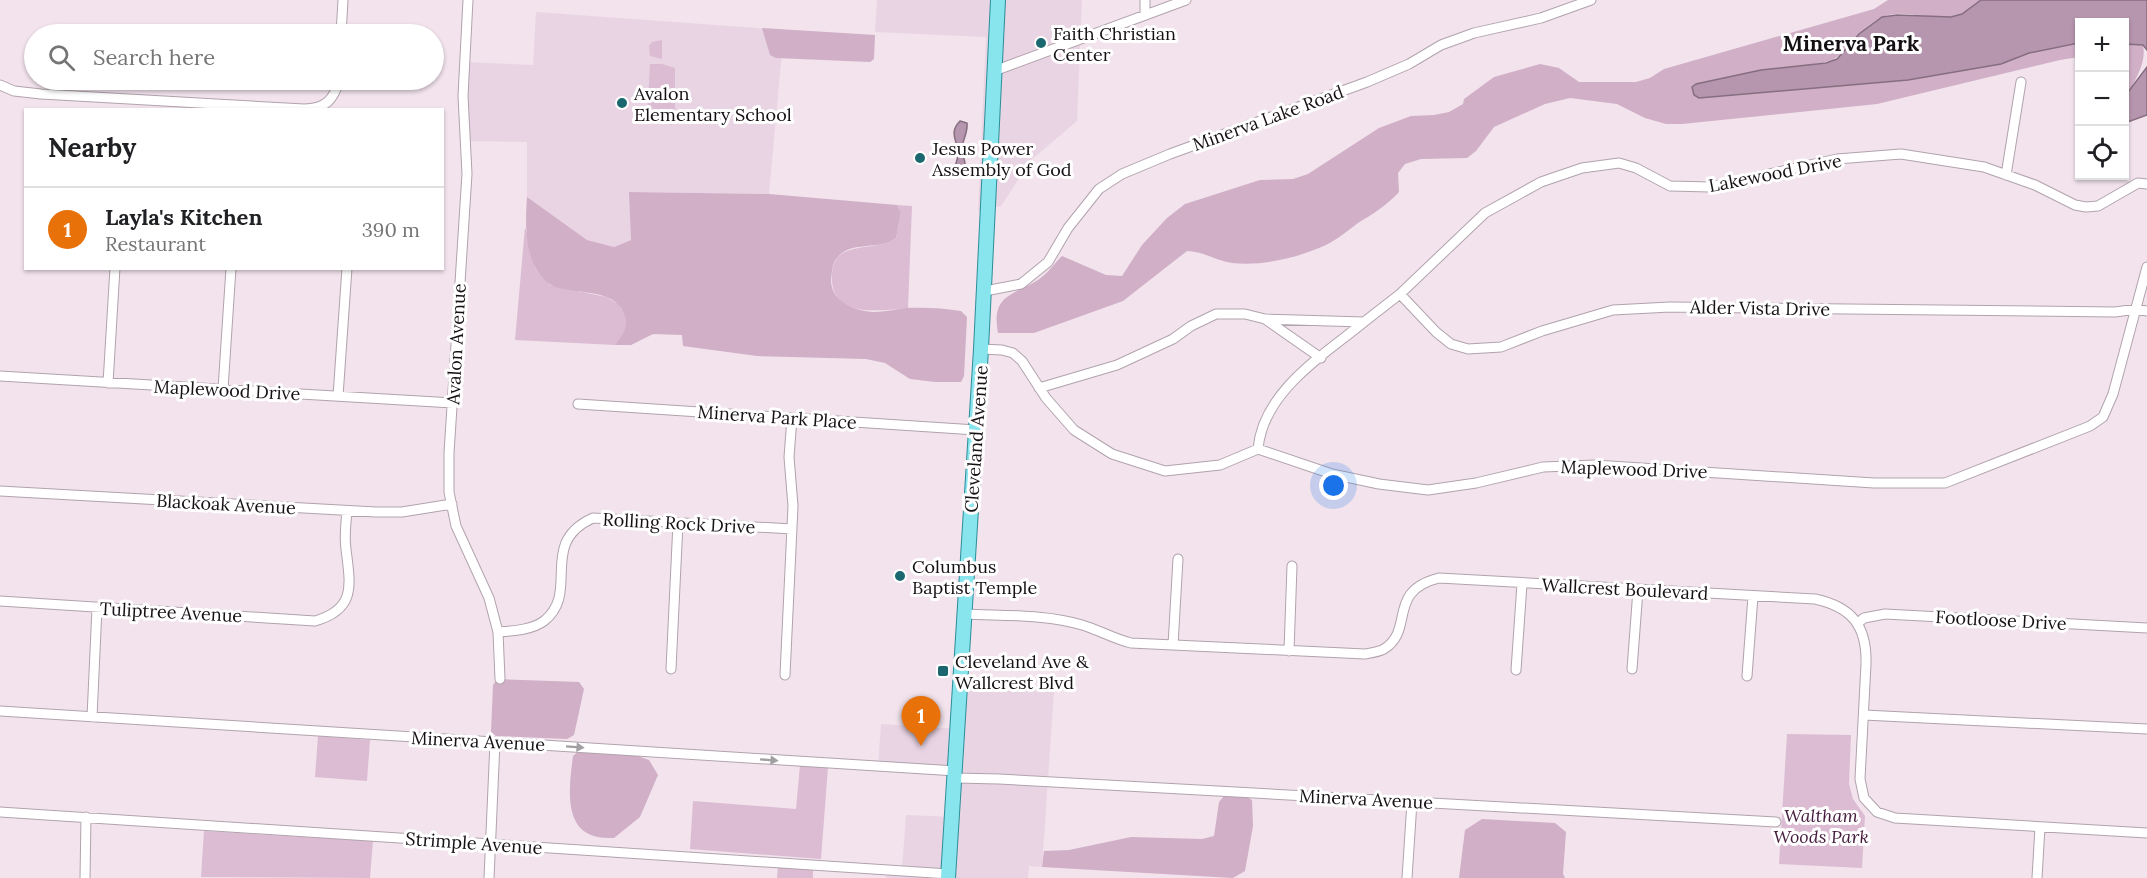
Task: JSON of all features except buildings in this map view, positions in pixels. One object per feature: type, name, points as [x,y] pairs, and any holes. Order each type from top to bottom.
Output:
[{"type":"main road","name":"Cleveland Avenue","points":[[949,876],[981,349],[998,0]]},
{"type":"street","points":[[342,24],[343,0]]},
{"type":"street","name":"Avalon Avenue","points":[[468,0],[463,96],[467,174],[449,453],[449,492],[456,526],[489,598],[498,632],[500,679]]},
{"type":"street","points":[[1145,0],[1145,15]]},
{"type":"street","points":[[994,71],[1186,0]]},
{"type":"street","name":"Minerva Lake Road","points":[[984,291],[1021,284],[1048,262],[1068,228],[1099,189],[1122,174],[1170,154],[1367,82],[1408,64],[1441,45],[1474,33],[1540,18],[1591,0]]},
{"type":"street","points":[[2006,175],[2021,82]]},
{"type":"street","points":[[0,85],[14,91],[286,108]]},
{"type":"street","points":[[319,108],[328,103],[337,90]]},
{"type":"street","points":[[124,108],[125,99]]},
{"type":"street","name":"Lakewood Drive","points":[[1258,449],[1259,440],[1270,414],[1289,384],[1400,294],[1485,213],[1541,182],[1582,168],[1619,163],[1636,168],[1670,186],[1710,187],[1837,159],[1901,154],[1984,167],[2035,185],[2075,205],[2086,207],[2098,206],[2138,183],[2147,184]]},
{"type":"street","name":"Maplewood Drive","points":[[1258,449],[1332,474],[1379,484],[1428,490],[1476,483],[1543,467],[1595,465],[1874,483],[1945,483],[2091,426],[2103,417],[2113,394],[2147,267]]},
{"type":"street","points":[[108,382],[115,270]]},
{"type":"street","points":[[223,389],[231,270]]},
{"type":"street","points":[[338,396],[347,270]]},
{"type":"street","name":"Alder Vista Drive","points":[[1400,294],[1436,333],[1451,344],[1468,349],[1501,347],[1542,331],[1613,310],[1670,307],[2115,312],[2136,309],[2147,311]]},
{"type":"street","points":[[1039,388],[1117,365],[1173,339],[1191,326],[1216,314],[1245,314],[1265,319],[1364,322]]},
{"type":"street","points":[[1265,319],[1321,358]]},
{"type":"street","points":[[981,349],[1013,353],[1074,430],[1112,454],[1164,471],[1220,465],[1258,449]]},
{"type":"street","name":"Maplewood Drive","points":[[0,376],[453,403]]},
{"type":"street","name":"Minerva Park Place","points":[[578,404],[976,430]]},
{"type":"street","points":[[784,675],[793,506],[789,457],[792,418]]},
{"type":"street","name":"Blackoak Avenue","points":[[0,491],[347,511],[402,512],[452,504]]},
{"type":"street","name":"Tuliptree Avenue","points":[[0,601],[315,621],[339,610],[349,596],[351,578],[346,546],[347,511]]},
{"type":"street","name":"Rolling Rock Drive","points":[[498,632],[524,629],[542,623],[556,608],[567,538],[578,525],[593,518],[792,529]]},
{"type":"street","points":[[671,669],[678,523]]},
{"type":"street","points":[[1173,645],[1178,559]]},
{"type":"street","points":[[1289,651],[1292,566]]},
{"type":"street","name":"Wallcrest Boulevard","points":[[965,614],[1063,621],[1083,625],[1122,641],[1365,654],[1384,650],[1397,636],[1404,604],[1412,591],[1424,582],[1439,578],[1815,599],[1831,603],[1846,611],[1858,623]]},
{"type":"street","points":[[1516,670],[1522,584]]},
{"type":"street","points":[[1632,669],[1638,590]]},
{"type":"street","points":[[1747,676],[1753,596]]},
{"type":"street","points":[[92,717],[97,608]]},
{"type":"street","name":"Footloose Drive","points":[[1858,623],[1864,618],[1885,614],[2147,628]]},
{"type":"street","points":[[1858,623],[1867,651],[1860,779],[1864,798],[1877,812],[1895,818],[2147,833]]},
{"type":"street","name":"Minerva Avenue","points":[[0,711],[495,742],[999,779],[1776,822]]},
{"type":"street","points":[[1864,715],[2147,729]]},
{"type":"street","points":[[489,878],[495,742]]},
{"type":"street","points":[[1407,878],[1412,802]]},
{"type":"street","name":"Strimple Avenue","points":[[0,812],[949,876]]},
{"type":"street","points":[[85,878],[86,818]]},
{"type":"street","points":[[2037,878],[2040,827]]},
{"type":"shaded area","points":[[877,0],[1082,0],[1077,121],[1031,160],[1001,206],[978,211],[986,37],[875,32]]},
{"type":"shaded area","points":[[1888,0],[1981,0],[1963,14],[1954,17],[1889,15],[1872,23],[1843,52],[1827,62],[1694,95],[1699,98],[1908,80],[2001,64],[2029,53],[2075,44],[2075,58],[1877,104],[1682,124],[1666,124],[1645,118],[1617,104],[1570,98],[1545,104],[1494,127],[1476,151],[1467,158],[1421,159],[1405,164],[1398,173],[1399,192],[1374,213],[1324,246],[1287,258],[1254,263],[1232,263],[1187,251],[1123,301],[1034,333],[998,333],[997,320],[1001,304],[1012,294],[1041,278],[1062,256],[1106,275],[1122,276],[1142,245],[1167,218],[1185,204],[1260,180],[1293,179],[1308,174],[1379,128],[1411,116],[1449,112],[1463,104],[1464,99],[1494,77],[1540,64],[1559,68],[1579,82],[1636,82],[1650,78],[1664,69],[1874,9]]},
{"type":"shaded area","points":[[1981,0],[2147,0],[2147,50],[2143,45],[2129,44],[2129,18],[2075,18],[2075,44],[2029,53],[2001,64],[1908,80],[1699,98],[1694,95],[1692,87],[1696,84],[1761,70],[1826,63],[1837,59],[1859,34],[1882,17],[1897,15],[1951,17],[1962,14]]},
{"type":"shaded area","name":"Avalon Elementary School","points":[[536,12],[784,30],[769,194],[630,192],[631,240],[614,247],[587,240],[527,197],[527,142],[466,141],[466,62],[533,65]]},
{"type":"shaded area","points":[[762,28],[875,35],[874,59],[870,62],[776,58],[770,55]]},
{"type":"shaded area","points":[[2129,44],[2143,45],[2143,58],[2129,90]]},
{"type":"shaded area","points":[[2147,67],[2147,115],[2129,122],[2129,91]]},
{"type":"shaded area","points":[[960,121],[967,123],[962,147],[965,168],[960,174],[954,174],[958,149],[954,133]]},
{"type":"shaded area","points":[[629,192],[769,194],[897,205],[901,213],[896,238],[882,244],[849,249],[843,253],[833,265],[832,288],[845,304],[867,311],[941,308],[961,311],[967,317],[964,376],[961,382],[910,379],[885,363],[866,359],[757,356],[683,346],[682,335],[653,334],[631,345],[615,345],[626,327],[626,319],[615,301],[596,294],[555,287],[540,275],[534,265],[526,231],[527,197],[587,240],[614,247],[631,240]]},
{"type":"shaded area","points":[[497,679],[579,682],[584,689],[574,735],[567,739],[496,736],[491,732],[493,685]]},
{"type":"shaded area","points":[[962,685],[1054,691],[1042,867],[1029,866],[1028,878],[886,878],[887,868],[902,869],[906,815],[953,817],[956,773],[878,767],[881,724],[958,729]]},
{"type":"shaded area","points":[[579,751],[632,754],[649,760],[658,775],[640,817],[614,838],[596,837],[584,831],[577,823],[570,802],[570,790],[573,756]]},
{"type":"shaded area","points":[[1242,794],[1252,800],[1253,826],[1245,871],[1233,878],[1042,867],[1044,851],[1069,850],[1131,837],[1202,839],[1214,836],[1219,802],[1224,796]]},
{"type":"shaded area","points":[[1482,819],[1555,823],[1566,832],[1563,874],[1565,878],[1459,878],[1465,830]]},
{"type":"green space","points":[[662,40],[662,59],[650,56],[649,46],[652,42]]},
{"type":"green space","points":[[650,64],[662,64],[675,68],[675,116],[672,125],[647,117]]},
{"type":"green space","points":[[897,205],[912,206],[908,308],[871,310],[848,305],[839,299],[834,290],[832,273],[835,262],[847,251],[883,244],[896,238],[901,213]]},
{"type":"green space","points":[[525,227],[536,269],[550,285],[606,297],[618,304],[627,317],[627,327],[615,345],[515,340]]},
{"type":"green space","name":"Waltham Woods Park","points":[[1787,734],[1851,735],[1849,784],[1853,799],[1865,816],[1862,868],[1779,864]]},
{"type":"green space","points":[[318,736],[370,740],[367,781],[315,777]]},
{"type":"green space","points":[[800,765],[828,767],[821,859],[690,849],[693,801],[796,809]]},
{"type":"green space","points":[[204,831],[373,841],[370,878],[201,877]]},
{"type":"green space","points":[[778,866],[813,868],[813,878],[777,878]]},
{"type":"place","name":"Faith Christian Center","points":[[1041,43]]},
{"type":"place","name":"Avalon Elementary School","points":[[622,103]]},
{"type":"place","name":"Jesus Power Assembly of God","points":[[920,158]]},
{"type":"place","name":"Columbus Baptist Temple","points":[[900,576]]},
{"type":"place","name":"Cleveland Ave & Wallcrest Blvd","points":[[943,671]]},
{"type":"place","name":"Layla's Kitchen","points":[[921,746]]},
{"type":"district","name":"Minerva Park","points":[[1851,43]]}]
